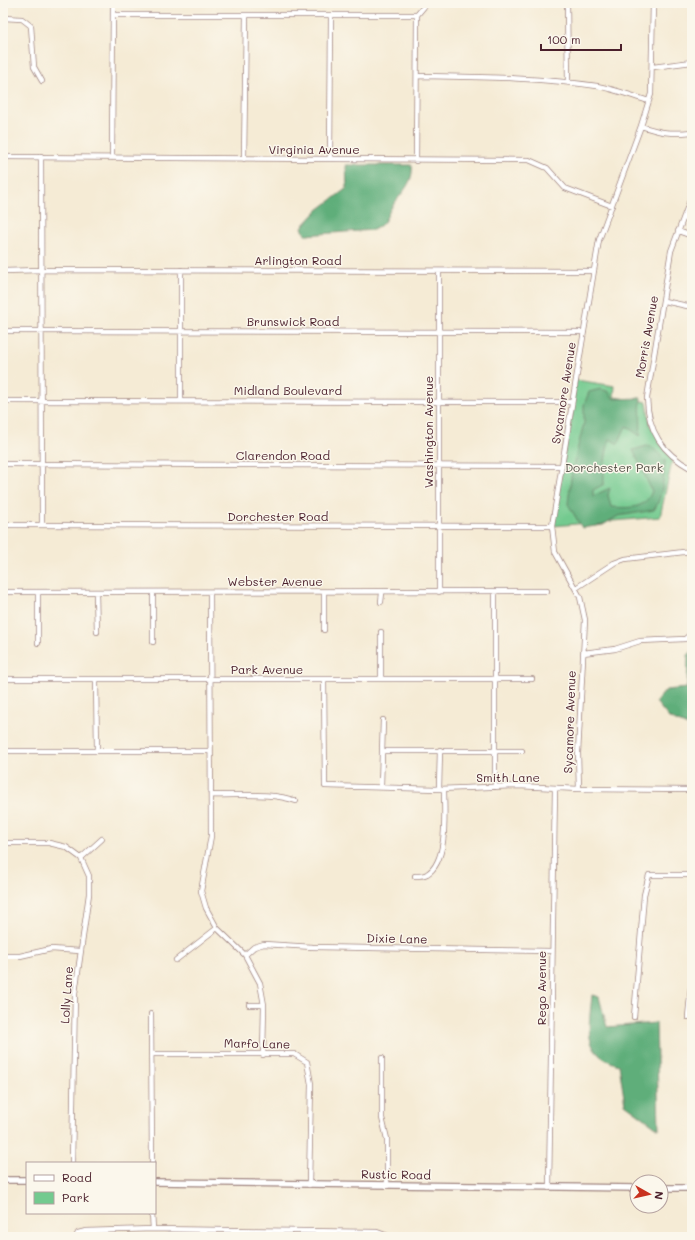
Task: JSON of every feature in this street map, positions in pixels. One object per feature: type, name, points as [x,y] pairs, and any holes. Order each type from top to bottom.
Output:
[{"type":"street","points":[[112,158],[113,3]]},
{"type":"street","points":[[416,161],[417,15],[427,3]]},
{"type":"street","points":[[567,3],[568,83]]},
{"type":"street","name":"Sycamore Avenue","points":[[579,789],[578,753],[584,620],[581,602],[576,588],[555,552],[552,526],[599,240],[641,126],[652,86],[653,3]]},
{"type":"street","points":[[113,15],[417,15]]},
{"type":"street","points":[[244,159],[246,15]]},
{"type":"street","points":[[330,160],[331,16]]},
{"type":"street","points":[[3,18],[22,19],[31,26],[34,67],[42,81]]},
{"type":"street","points":[[653,67],[692,62]]},
{"type":"street","points":[[417,76],[496,77],[597,86],[649,101]]},
{"type":"street","points":[[641,126],[662,133],[679,134],[692,132]]},
{"type":"street","points":[[41,156],[42,525]]},
{"type":"street","name":"Virginia Avenue","points":[[3,157],[41,156],[416,161],[529,160],[547,168],[565,188],[612,206]]},
{"type":"street","name":"Morris Avenue","points":[[692,195],[671,251],[664,301],[648,387],[649,418],[656,436],[663,446],[679,462],[692,469]]},
{"type":"street","points":[[678,231],[692,236]]},
{"type":"street","name":"Arlington Road","points":[[3,272],[42,270],[594,272]]},
{"type":"street","points":[[181,270],[181,400]]},
{"type":"street","name":"Washington Avenue","points":[[439,272],[439,592]]},
{"type":"street","points":[[664,301],[692,307]]},
{"type":"street","name":"Brunswick Road","points":[[3,331],[439,333],[584,332]]},
{"type":"street","name":"Midland Boulevard","points":[[3,401],[181,400],[572,402]]},
{"type":"street","name":"Clarendon Road","points":[[3,464],[562,466]]},
{"type":"street","name":"Dorchester Road","points":[[3,525],[439,527],[552,526]]},
{"type":"street","points":[[576,588],[614,563],[625,558],[692,551]]},
{"type":"street","name":"Webster Avenue","points":[[3,592],[547,592]]},
{"type":"street","points":[[38,592],[38,643]]},
{"type":"street","points":[[210,592],[211,843],[201,891],[206,908],[217,928],[245,955],[258,979],[264,1005],[263,1055]]},
{"type":"street","points":[[324,592],[324,630]]},
{"type":"street","points":[[495,592],[496,787]]},
{"type":"street","points":[[96,593],[97,632]]},
{"type":"street","points":[[153,593],[153,642]]},
{"type":"street","points":[[382,593],[382,602]]},
{"type":"street","points":[[381,632],[381,679]]},
{"type":"street","points":[[583,653],[615,649],[640,641],[685,639],[692,634]]},
{"type":"street","name":"Park Avenue","points":[[3,679],[532,679]]},
{"type":"street","name":"Smith Lane","points":[[324,679],[325,786],[381,786],[441,789],[518,786],[579,789],[692,790]]},
{"type":"street","points":[[96,680],[97,750]]},
{"type":"street","points":[[381,786],[383,720]]},
{"type":"street","points":[[415,876],[427,874],[436,863],[440,854],[444,833],[440,750]]},
{"type":"street","points":[[3,751],[210,751]]},
{"type":"street","points":[[382,751],[522,751]]},
{"type":"street","name":"Rego Avenue","points":[[549,1188],[555,788]]},
{"type":"street","points":[[211,795],[276,797],[296,801]]},
{"type":"street","points":[[3,843],[60,845],[81,858],[102,839]]},
{"type":"street","name":"Lolly Lane","points":[[72,1162],[75,993],[90,887],[89,876],[81,858]]},
{"type":"street","points":[[634,1017],[644,894],[648,875],[692,875]]},
{"type":"street","points":[[176,960],[217,928]]},
{"type":"street","name":"Dixie Lane","points":[[245,955],[254,947],[268,944],[313,947],[552,951]]},
{"type":"street","points":[[3,956],[20,956],[51,949],[63,948],[80,951]]},
{"type":"street","points":[[688,1017],[692,976]]},
{"type":"street","points":[[250,1005],[264,1005]]},
{"type":"street","points":[[151,1014],[152,1162]]},
{"type":"street","name":"Marfo Lane","points":[[152,1054],[294,1054],[308,1062],[311,1084],[309,1185]]},
{"type":"street","points":[[382,1058],[382,1118],[387,1140],[387,1186]]},
{"type":"street","points":[[3,1180],[26,1180]]},
{"type":"street","name":"Rustic Road","points":[[156,1182],[629,1188]]},
{"type":"street","points":[[669,1188],[692,1188]]},
{"type":"street","points":[[152,1214],[153,1229]]},
{"type":"street","points":[[76,1237],[78,1233],[86,1231],[153,1229],[377,1232],[391,1237]]},
{"type":"green space","points":[[346,165],[412,165],[412,171],[410,181],[391,208],[384,222],[373,230],[305,235],[302,227],[318,210],[347,188]]},
{"type":"green space","name":"Dorchester Park","points":[[576,380],[615,386],[614,397],[647,402],[650,425],[673,457],[660,517],[553,526]]},
{"type":"green space","points":[[601,389],[609,392],[614,399],[641,398],[641,431],[640,436],[626,426],[618,444],[610,439],[605,461],[604,484],[593,490],[593,496],[610,488],[608,495],[611,507],[624,508],[641,505],[645,502],[652,491],[633,450],[650,445],[665,460],[663,480],[661,493],[654,510],[618,516],[603,525],[582,528],[568,504],[572,470],[584,423],[584,405],[589,392]]},
{"type":"green space","points":[[692,651],[692,728],[669,718],[656,702],[666,690],[687,688],[688,655]]},
{"type":"green space","points":[[592,995],[599,997],[607,1027],[656,1023],[659,1129],[625,1104],[619,1065],[598,1054],[593,1047],[589,1029]]}]
